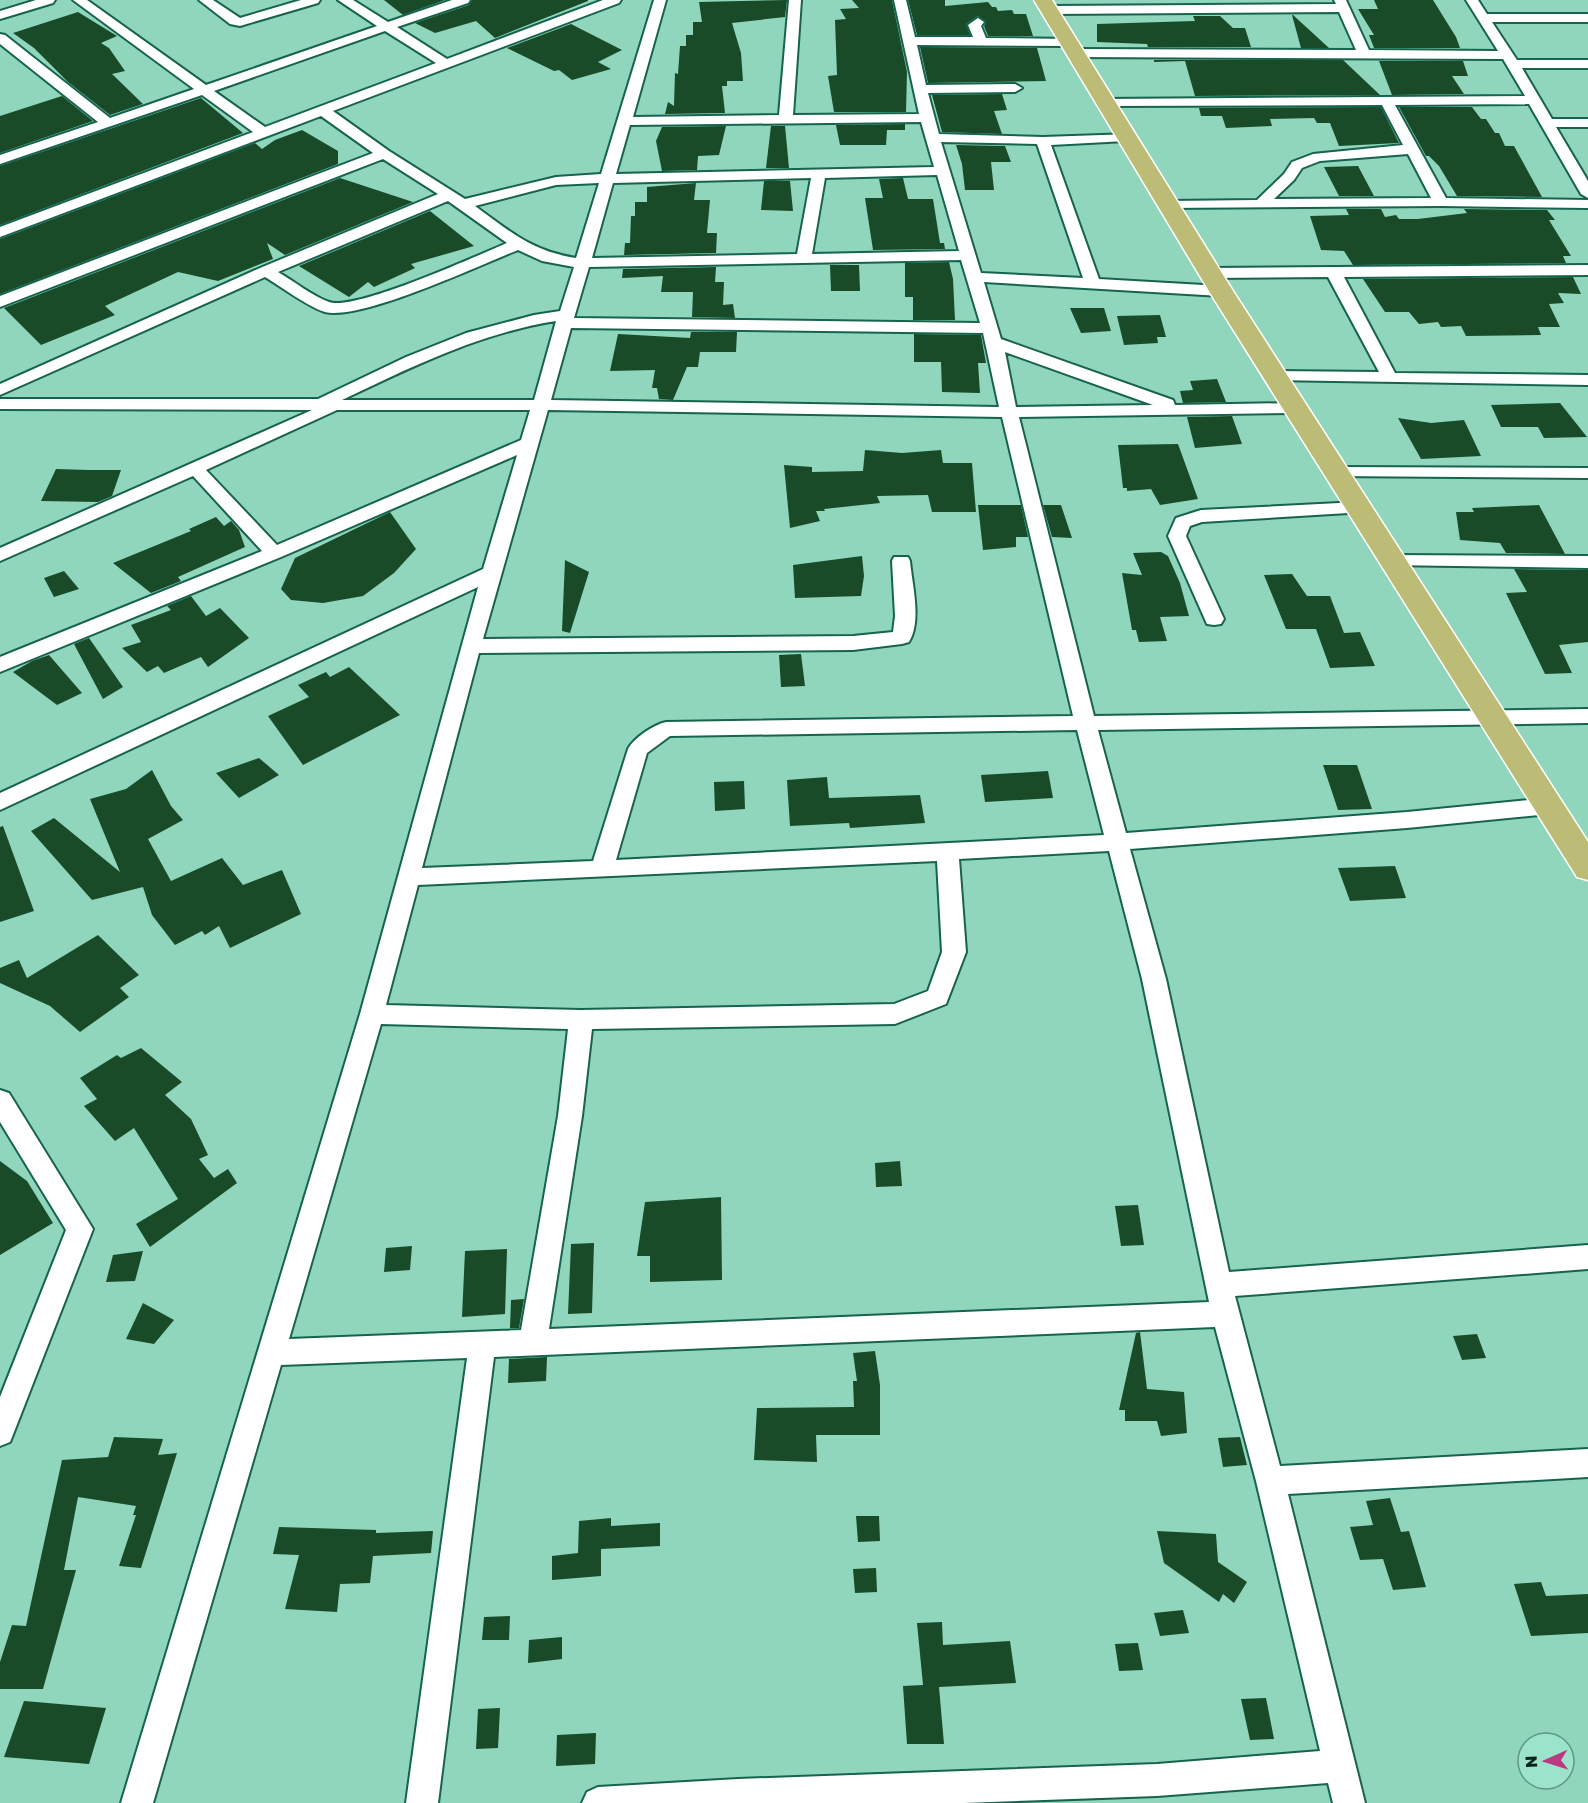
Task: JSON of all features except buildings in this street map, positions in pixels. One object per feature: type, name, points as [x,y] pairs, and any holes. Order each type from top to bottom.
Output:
[{"type":"main road","points":[[1047,5],[1167,205],[1294,408],[1549,806],[1584,855]]},
{"type":"street","points":[[0,15],[49,0]]},
{"type":"street","points":[[79,0],[263,132]]},
{"type":"street","points":[[205,0],[235,21],[240,22],[314,0]]},
{"type":"street","points":[[344,0],[445,63]]},
{"type":"street","points":[[0,160],[464,0]]},
{"type":"street","points":[[0,232],[615,0]]},
{"type":"street","points":[[137,1803],[372,1014],[527,444],[580,263],[609,178],[660,0]]},
{"type":"street","points":[[786,119],[795,0]]},
{"type":"street","points":[[900,0],[930,128],[991,335],[1086,725],[1154,979],[1225,1314],[1270,1481],[1349,1803]]},
{"type":"street","points":[[1472,0],[1534,100],[1588,194]]},
{"type":"street","points":[[1047,5],[1342,4],[1364,53]]},
{"type":"street","points":[[1484,18],[1588,18]]},
{"type":"street","points":[[978,22],[974,25],[982,42]]},
{"type":"street","points":[[0,38],[108,123]]},
{"type":"street","points":[[909,41],[982,42],[1006,47],[1364,53],[1588,64]]},
{"type":"street","points":[[920,89],[1014,88]]},
{"type":"street","points":[[1386,100],[1441,202]]},
{"type":"street","points":[[1105,102],[1534,100]]},
{"type":"street","points":[[321,109],[384,154],[463,204],[518,244],[548,258],[580,263],[967,255]]},
{"type":"street","points":[[624,122],[786,119],[930,128],[1043,141],[1126,137]]},
{"type":"street","points":[[1547,123],[1588,123]]},
{"type":"street","points":[[1043,141],[1093,284]]},
{"type":"street","points":[[1261,204],[1289,177],[1297,165],[1318,158],[1412,149]]},
{"type":"street","points":[[0,302],[384,154]]},
{"type":"street","points":[[463,204],[556,181],[943,171]]},
{"type":"street","points":[[804,258],[819,173]]},
{"type":"street","points":[[0,390],[266,271],[447,196]]},
{"type":"street","points":[[1167,205],[1441,202],[1588,204]]},
{"type":"street","points":[[266,271],[328,308],[360,305],[426,282],[518,244]]},
{"type":"street","points":[[974,277],[1093,284],[1215,282],[1333,271],[1588,270]]},
{"type":"street","points":[[1333,271],[1390,378]]},
{"type":"street","points":[[318,404],[390,371],[468,340],[542,318],[991,335],[1180,409]]},
{"type":"street","points":[[1274,376],[1588,380]]},
{"type":"street","points":[[0,404],[539,405],[1009,412],[1294,408]]},
{"type":"street","points":[[0,555],[338,404]]},
{"type":"street","points":[[0,665],[274,553],[527,444]]},
{"type":"street","points":[[195,468],[274,553]]},
{"type":"street","points":[[1335,472],[1588,473]]},
{"type":"street","points":[[1214,619],[1177,536],[1182,522],[1201,516],[1359,508]]},
{"type":"street","points":[[472,646],[853,643],[902,637],[904,616],[901,561]]},
{"type":"street","points":[[1392,561],[1588,562]]},
{"type":"street","points":[[0,802],[491,573]]},
{"type":"street","points":[[602,868],[638,749],[666,729],[1086,725],[1588,716]]},
{"type":"street","points":[[410,877],[947,852],[1406,821],[1549,806]]},
{"type":"street","points":[[372,1014],[581,1020],[895,1014],[938,997],[954,952],[947,852]]},
{"type":"street","points":[[533,1341],[570,1116],[581,1020]]},
{"type":"street","points":[[0,1100],[80,1229],[0,1432]]},
{"type":"street","points":[[1220,1285],[1588,1257]]},
{"type":"street","points":[[272,1353],[1225,1314]]},
{"type":"street","points":[[422,1803],[482,1345]]},
{"type":"street","points":[[1270,1481],[1588,1463]]},
{"type":"street","points":[[598,1803],[738,1795],[1157,1780],[1339,1766]]}]
